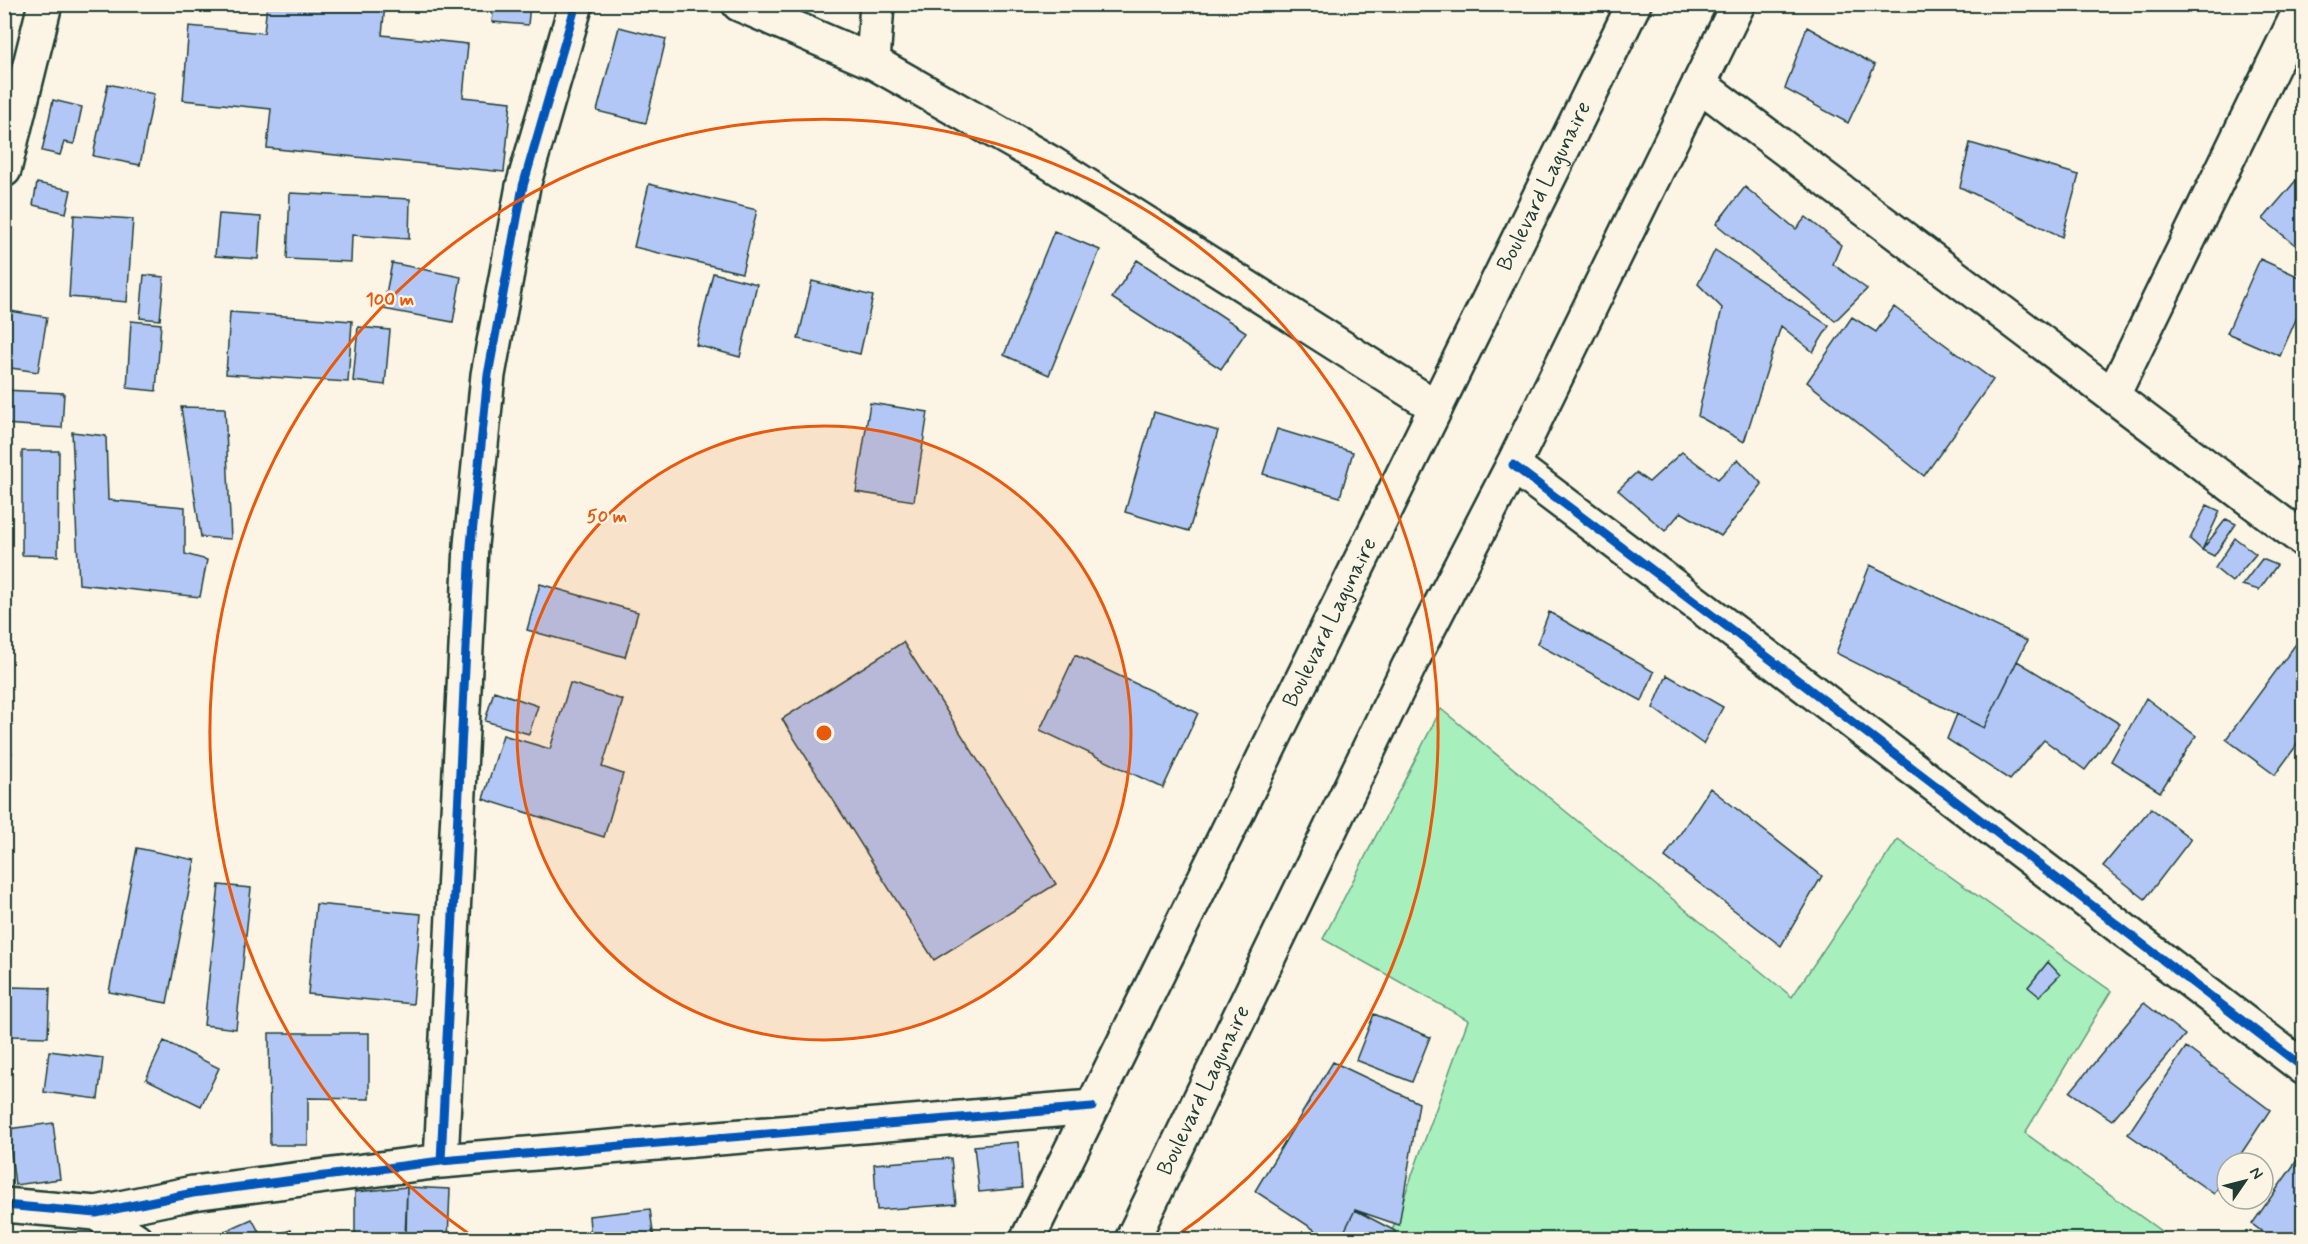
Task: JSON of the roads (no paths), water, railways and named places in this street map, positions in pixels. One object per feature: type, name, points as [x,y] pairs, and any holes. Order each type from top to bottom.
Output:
[{"type":"street","points":[[4,170],[45,4]]},
{"type":"street","points":[[441,1161],[471,544],[488,375],[523,186],[576,4]]},
{"type":"street","points":[[738,4],[873,62],[1051,163],[1371,368],[1436,407]]},
{"type":"street","points":[[873,62],[877,4]]},
{"type":"street","name":"Boulevard Lagunaire","points":[[1027,1239],[1634,4]]},
{"type":"street","name":"Boulevard Lagunaire","points":[[1132,1239],[1286,926],[1409,666],[1513,465],[1738,4]]},
{"type":"street","points":[[2113,394],[2303,4]]},
{"type":"street","points":[[1699,84],[2304,540]]},
{"type":"street","points":[[1513,465],[1784,669],[2304,1068]]},
{"type":"street","points":[[4,1205],[96,1213],[194,1193],[441,1161],[1092,1107]]},
{"type":"street","points":[[96,1213],[136,1239]]}]
